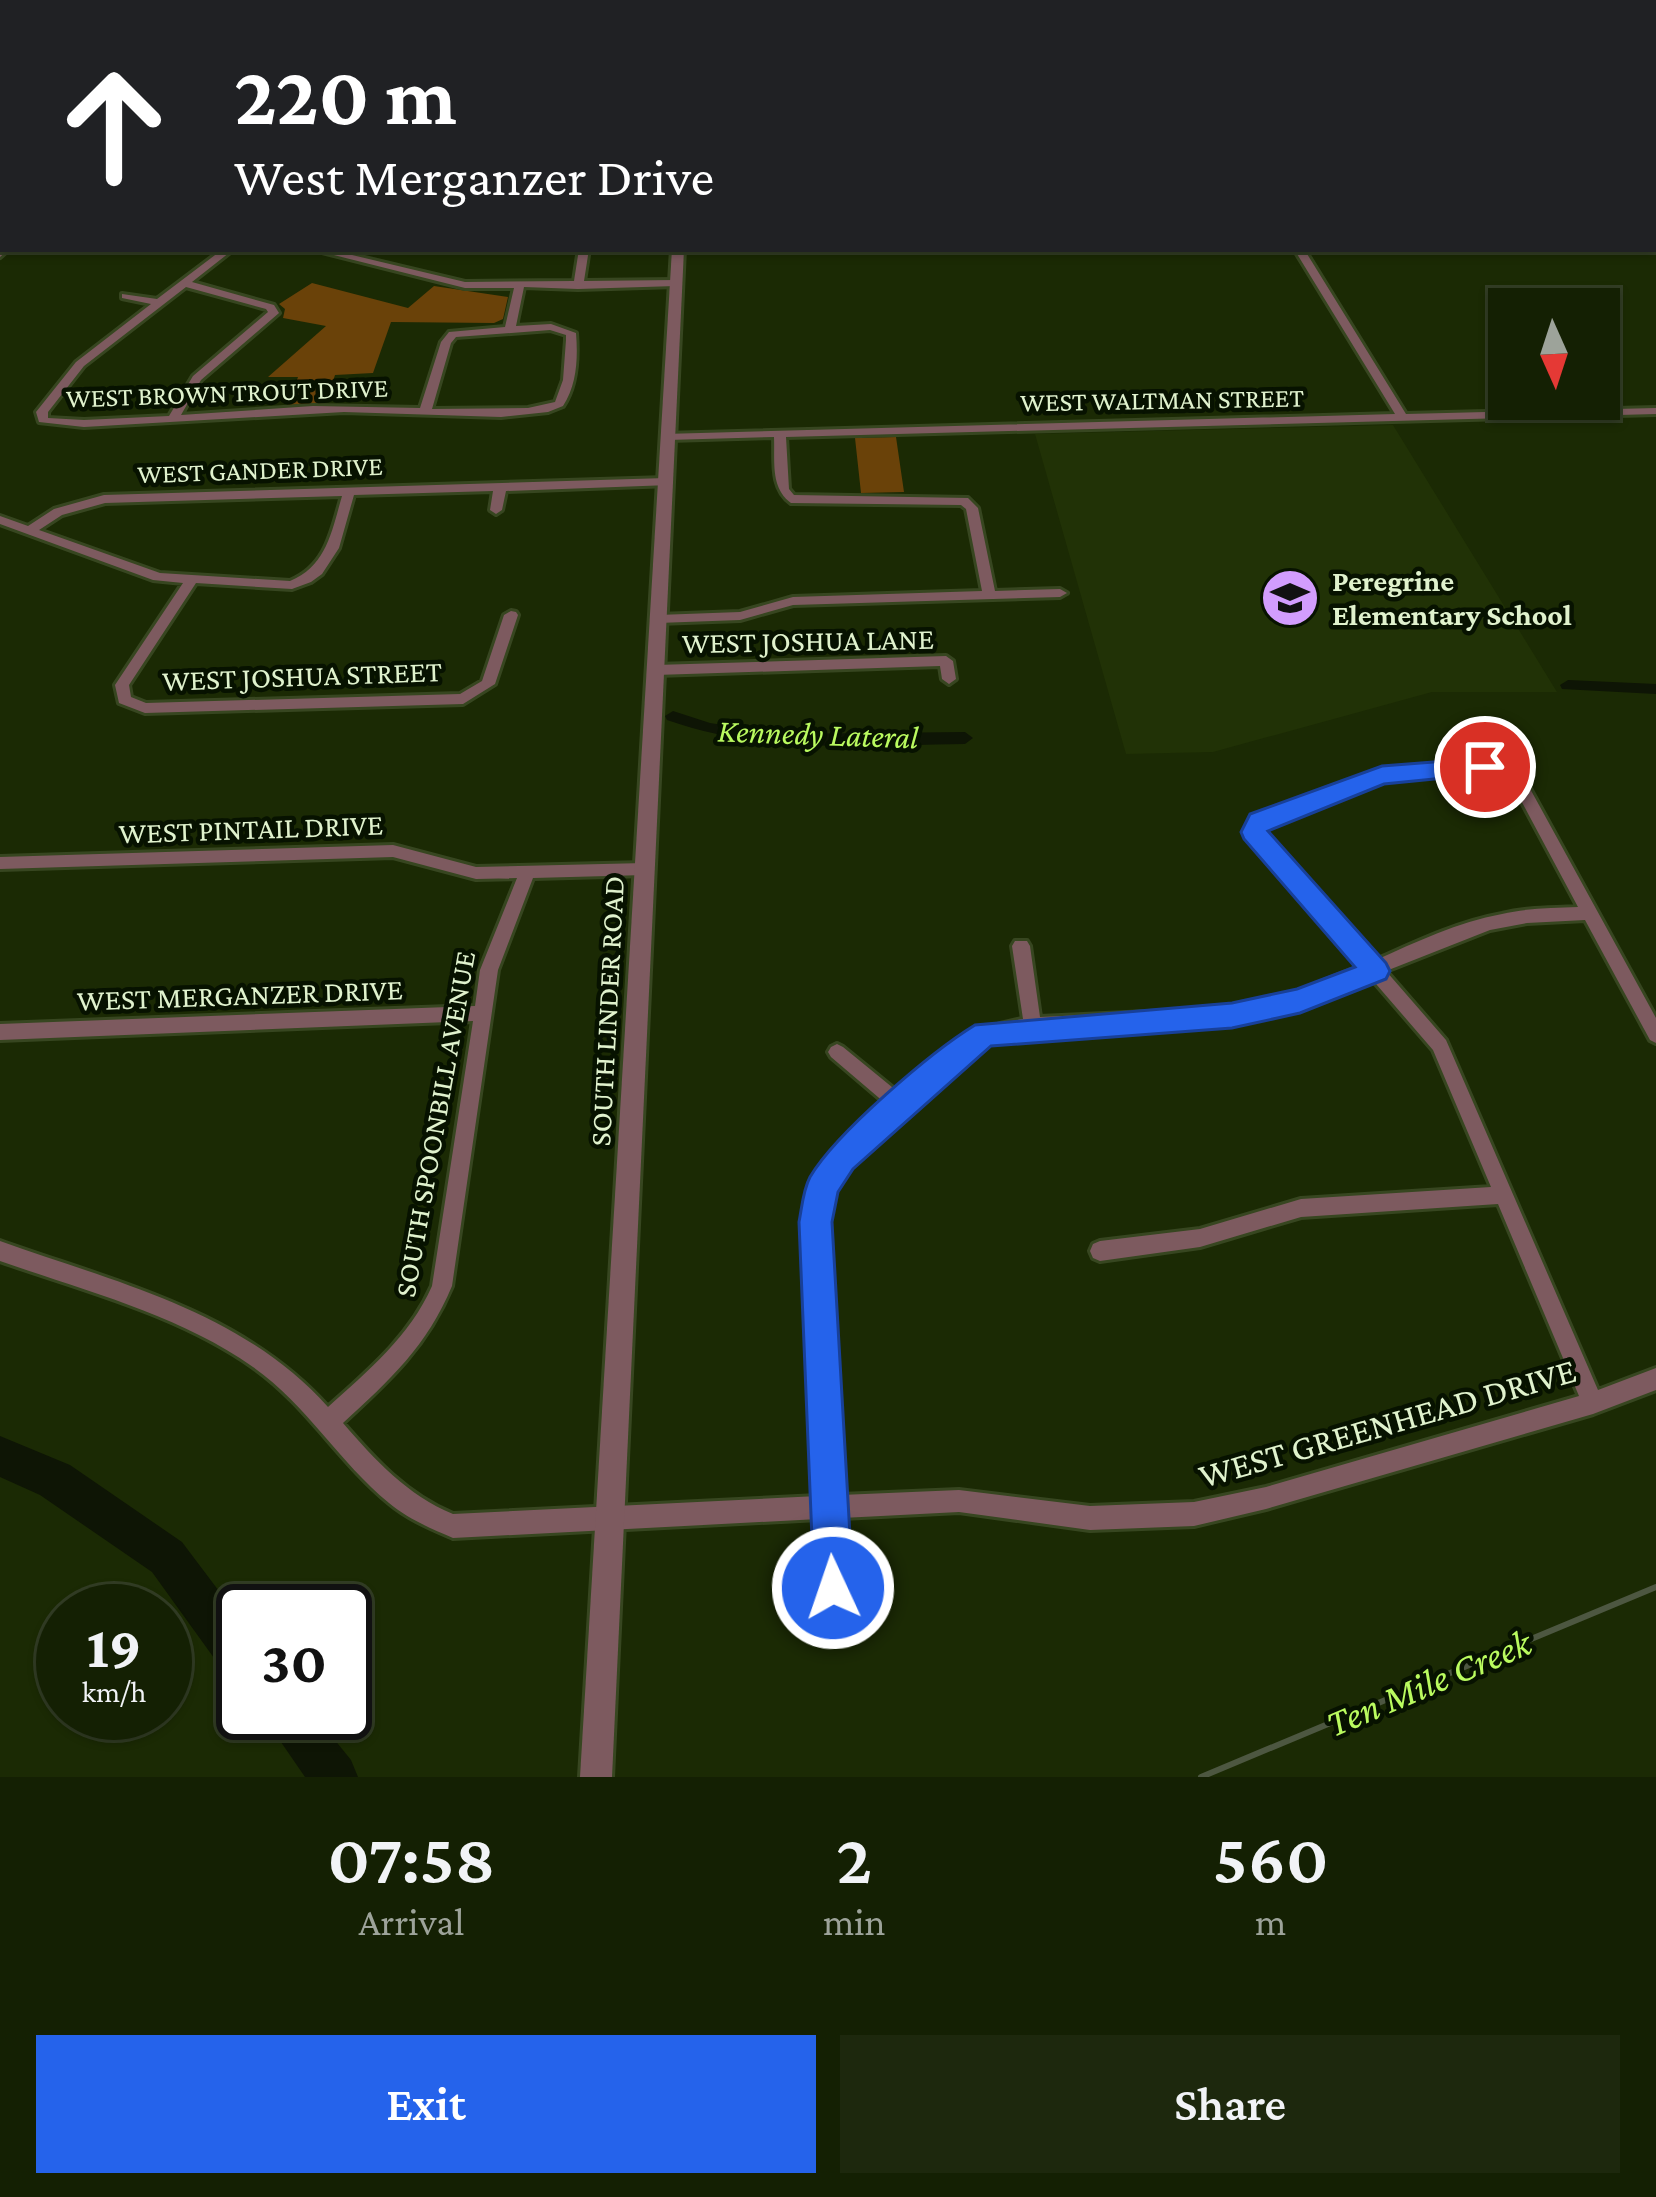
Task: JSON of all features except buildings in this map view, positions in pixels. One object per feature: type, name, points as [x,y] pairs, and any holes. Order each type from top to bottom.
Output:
[{"type":"street","points":[[127,296],[161,303],[225,252]]},
{"type":"street","points":[[327,252],[442,282],[519,287],[676,283]]},
{"type":"street","points":[[578,286],[584,252]]},
{"type":"street","name":"SOUTH LINDER ROAD","points":[[596,1777],[678,252]]},
{"type":"street","points":[[1301,252],[1403,418]]},
{"type":"street","points":[[172,420],[197,378],[274,313],[188,284]]},
{"type":"street","points":[[425,412],[446,342],[453,334],[510,328],[519,287]]},
{"type":"street","name":"WEST BROWN TROUT DRIVE","points":[[161,303],[69,374],[41,412],[43,420],[557,406],[563,397],[572,337],[566,330],[510,328]]},
{"type":"street","name":"WEST WALTMAN STREET","points":[[668,436],[1656,411]]},
{"type":"street","points":[[780,433],[783,490],[791,499],[964,501],[972,508],[989,596]]},
{"type":"street","name":"WEST GANDER DRIVE","points":[[29,531],[58,512],[104,499],[666,482]]},
{"type":"street","points":[[496,510],[500,487]]},
{"type":"street","points":[[0,520],[158,577],[275,586],[310,580],[328,562],[349,491]]},
{"type":"street","name":"WEST JOSHUA STREET","points":[[191,581],[122,685],[124,700],[145,708],[442,701],[482,691],[492,677],[511,615]]},
{"type":"street","points":[[658,619],[740,616],[794,601],[1060,593]]},
{"type":"street","name":"WEST JOSHUA LANE","points":[[656,670],[946,661],[950,679]]},
{"type":"street","points":[[1593,1402],[1440,1045],[1254,832],[1260,821],[1382,775],[1485,767],[1501,771],[1523,788],[1656,1035]]},
{"type":"street","name":"WEST PINTAIL DRIVE","points":[[0,863],[392,851],[476,873],[645,869]]},
{"type":"street","name":"SOUTH SPOONBILL AVENUE","points":[[329,1421],[401,1354],[434,1310],[442,1286],[494,954],[526,873]]},
{"type":"street","points":[[836,1632],[816,1222],[822,1186],[901,1105],[962,1049],[986,1034],[1232,1016],[1300,1000],[1491,923],[1590,914]]},
{"type":"street","points":[[1021,946],[1033,1027]]},
{"type":"street","name":"WEST MERGANZER DRIVE","points":[[0,1032],[482,1013]]},
{"type":"street","points":[[837,1052],[901,1105]]},
{"type":"street","points":[[1100,1250],[1200,1238],[1301,1208],[1505,1195]]},
{"type":"street","name":"WEST GREENHEAD DRIVE","points":[[0,1251],[200,1325],[260,1358],[329,1421],[405,1505],[428,1519],[482,1527],[959,1502],[1090,1518],[1194,1514],[1266,1498],[1593,1402],[1656,1379]]},
{"type":"shaded area","points":[[312,283],[408,308],[434,286],[508,297],[503,319],[494,323],[391,322],[373,373],[335,375],[326,403],[288,405],[298,377],[268,377],[326,326],[283,318],[285,309],[279,304]]},
{"type":"shaded area","name":"Peregrine Elementary School","points":[[1393,425],[1557,692],[1432,692],[1213,752],[1126,754],[1035,434]]},
{"type":"shaded area","points":[[896,437],[904,492],[861,493],[855,438]]},
{"type":"waterway","name":"Kennedy Lateral","points":[[1568,685],[1656,689]]},
{"type":"waterway","name":"Kennedy Lateral","points":[[673,716],[707,728],[779,740],[965,738]]},
{"type":"waterway","name":"Ten Mile Creek","points":[[0,1456],[55,1480],[167,1557],[216,1623]]},
{"type":"waterway","name":"Ten Mile Creek","points":[[1201,1777],[1656,1587]]},
{"type":"waterway","name":"Ten Mile Creek","points":[[305,1740],[334,1777]]},
{"type":"place","name":"Peregrine Elementary School","points":[[1290,598]]},
{"type":"route","points":[[833,1588],[816,1222],[822,1186],[842,1159],[962,1049],[986,1034],[1232,1016],[1300,1000],[1376,971],[1254,832],[1260,821],[1349,784],[1419,770],[1485,767]]}]
